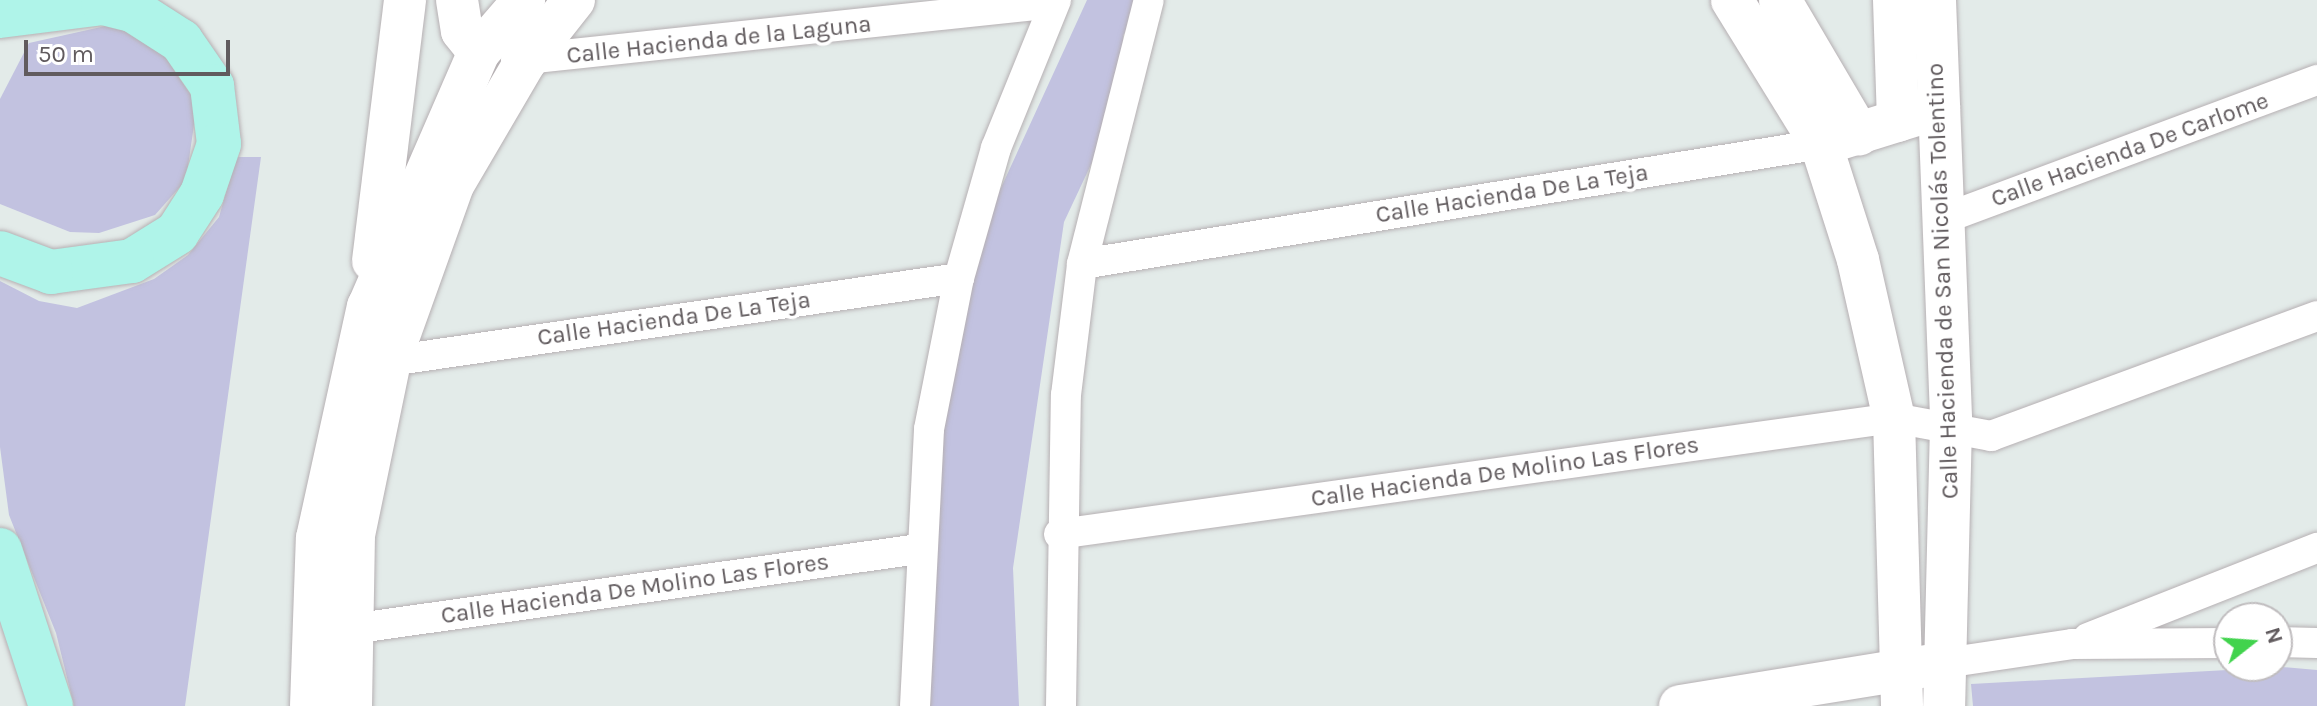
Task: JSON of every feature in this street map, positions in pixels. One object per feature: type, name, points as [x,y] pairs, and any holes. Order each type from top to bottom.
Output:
[{"type":"main road","points":[[0,16],[16,0]]},
{"type":"main road","points":[[351,706],[354,535],[386,330],[405,0]]},
{"type":"main road","points":[[457,0],[462,31],[479,52]]},
{"type":"main road","points":[[311,706],[317,538],[479,52],[524,0]]},
{"type":"main road","points":[[386,330],[453,185],[525,62],[574,0]]},
{"type":"main road","points":[[1732,0],[1840,139]]},
{"type":"main road","points":[[1780,0],[1840,139],[1854,246],[1894,418],[1902,688]]},
{"type":"main road","name":"Calle Hacienda de San Nicolás Tolentino","points":[[1894,0],[1898,121]]},
{"type":"main road","name":"Calle Hacienda de San Nicolás Tolentino","points":[[1935,0],[1951,425],[1944,706]]},
{"type":"main road","points":[[0,16],[103,3],[134,11],[181,41],[212,86],[219,144],[202,194],[177,233],[132,261],[51,272],[0,253]]},
{"type":"main road","name":"Calle Hacienda De La Teja","points":[[1840,139],[1939,108]]},
{"type":"main road","points":[[0,550],[51,706]]},
{"type":"main road","points":[[1680,706],[1902,688],[1945,663]]},
{"type":"street","points":[[1061,706],[1059,534],[1082,264],[1149,0]]},
{"type":"street","name":"Calle Hacienda de la Laguna","points":[[479,52],[525,62],[1055,1]]},
{"type":"street","points":[[915,706],[919,549],[929,429],[959,278],[996,148],[1055,1]]},
{"type":"street","name":"Calle Hacienda De Carlome","points":[[1943,219],[2317,80]]},
{"type":"street","name":"Calle Hacienda De La Teja","points":[[1082,264],[1840,139]]},
{"type":"street","name":"Calle Hacienda De La Teja","points":[[386,330],[959,278]]},
{"type":"street","name":"Calle Hacienda De Molino Las Flores","points":[[1059,534],[1894,418],[1951,425],[1991,436],[2011,433],[2317,316]]},
{"type":"street","points":[[2072,644],[2317,548]]},
{"type":"street","name":"Calle Hacienda De Molino Las Flores","points":[[351,629],[919,549]]},
{"type":"street","points":[[2293,642],[2317,643]]},
{"type":"street","points":[[1945,663],[2072,644],[2213,643]]},
{"type":"shaded area","points":[[1087,0],[1139,0],[1123,36],[1127,88],[1064,222],[1013,568],[1019,706],[930,706],[940,447],[978,238]]},
{"type":"shaded area","points":[[119,23],[162,52],[197,104],[186,180],[155,215],[99,233],[70,232],[0,204],[0,99],[29,43]]},
{"type":"shaded area","points":[[236,157],[261,157],[185,706],[74,706],[56,633],[9,515],[0,447],[0,281],[39,301],[77,308],[154,279],[188,255],[219,217]]},
{"type":"shaded area","points":[[2293,668],[2317,670],[2317,706],[1973,706],[1971,684],[2213,671],[2213,682],[2293,682]]}]
